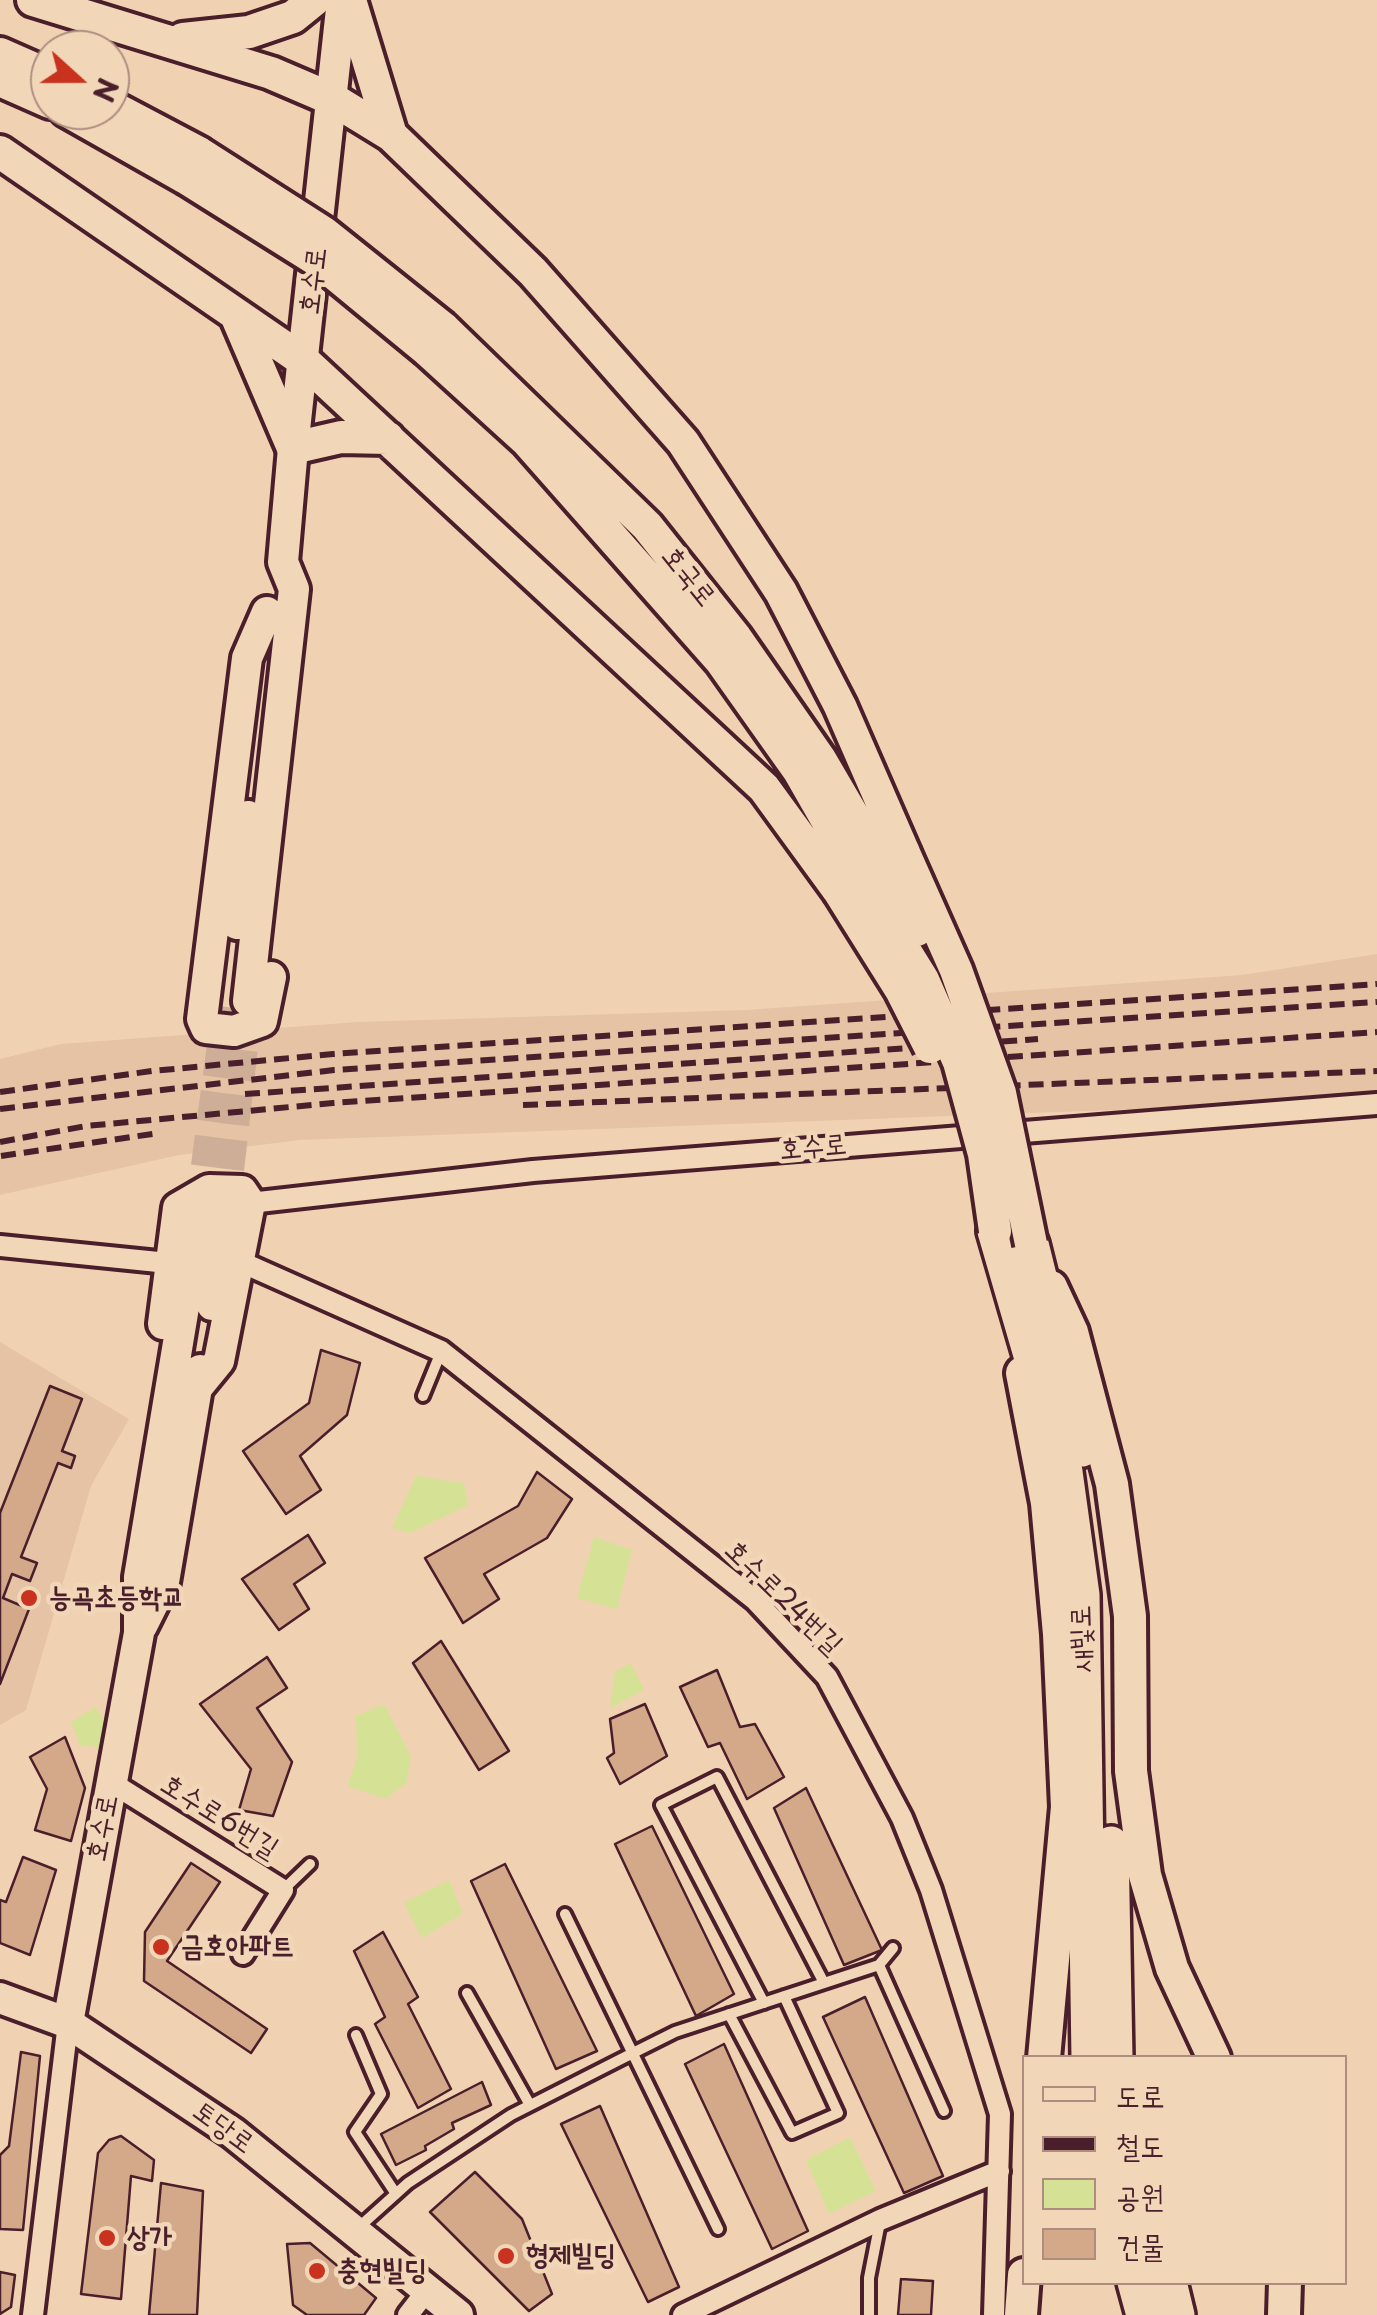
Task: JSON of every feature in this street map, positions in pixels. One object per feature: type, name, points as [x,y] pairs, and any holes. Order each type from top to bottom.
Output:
[{"type":"highway","name":"새빛로","points":[[995,1231],[1065,1472],[1082,1595],[1089,2055]]},
{"type":"highway","name":"새빛로","points":[[1031,1244],[1092,1490],[1105,1606],[1115,2055]]},
{"type":"highway","points":[[1136,2285],[1144,2315]]},
{"type":"highway","points":[[1170,2285],[1178,2315]]},
{"type":"main road","points":[[33,0],[271,73],[334,100],[392,135],[533,272],[683,442],[781,592],[840,706],[872,874],[959,1062],[984,1154],[995,1231],[1048,1504],[1060,1634],[1067,1807],[1044,2055]]},
{"type":"main road","points":[[173,40],[249,32],[293,17],[314,0]]},
{"type":"main road","name":"호수로","points":[[238,1001],[279,617],[270,584],[283,562],[342,0]]},
{"type":"main road","points":[[350,0],[392,135]]},
{"type":"main road","points":[[0,54],[30,67]]},
{"type":"main road","points":[[0,80],[30,93]]},
{"type":"main road","points":[[130,121],[192,166]]},
{"type":"main road","points":[[111,130],[192,166]]},
{"type":"main road","points":[[0,152],[304,361],[764,788],[872,874],[938,971],[982,1089],[1031,1244],[1072,1332],[1112,1484],[1130,1616],[1131,1771],[1145,1874],[1172,1968],[1213,2055]]},
{"type":"main road","name":"호국로","points":[[192,166],[324,233],[435,339],[647,526],[778,698],[872,874]]},
{"type":"main road","points":[[236,315],[293,448],[341,437],[388,438]]},
{"type":"main road","points":[[279,617],[301,705],[268,1005],[262,1021],[218,1031],[206,1028],[202,1019],[246,658],[279,617]]},
{"type":"main road","points":[[221,1188],[242,1191],[225,1209],[240,1262],[220,1361],[185,1389],[161,1348],[168,1263],[182,1202],[221,1188]]},
{"type":"main road","name":"호수로","points":[[68,2023],[139,1633],[139,1577],[225,1209]]},
{"type":"main road","name":"토당로","points":[[0,1998],[68,2023],[233,2134],[430,2288],[458,2315]]},
{"type":"main road","points":[[1021,2315],[1023,2285]]},
{"type":"main road","points":[[1284,2315],[1285,2285]]},
{"type":"street","name":"호수로","points":[[225,1209],[532,1170],[1377,1104]]},
{"type":"street","points":[[0,1246],[168,1263]]},
{"type":"street","name":"호수로24번길","points":[[240,1262],[441,1351],[755,1600],[827,1677],[902,1818],[931,1890],[1000,2114],[994,2315]]},
{"type":"street","name":"호수로6번길","points":[[112,1783],[282,1890],[242,1954]]},
{"type":"street","points":[[32,2315],[68,2023]]},
{"type":"street","points":[[682,2315],[880,2220],[999,2171]]},
{"type":"street","points":[[408,2315],[430,2288]]},
{"type":"lane","points":[[424,1396],[441,1351]]},
{"type":"lane","points":[[764,2003],[661,1805],[717,1777],[824,1983]]},
{"type":"lane","points":[[282,1890],[310,1864]]},
{"type":"lane","points":[[565,1914],[718,2229]]},
{"type":"lane","points":[[356,2230],[396,2194],[530,2106],[675,2032],[879,1964],[893,1948]]},
{"type":"lane","points":[[879,1964],[944,2110]]},
{"type":"lane","points":[[467,1994],[530,2106]]},
{"type":"lane","points":[[729,2014],[792,2132],[838,2113],[784,1996]]},
{"type":"lane","points":[[356,2035],[381,2094],[355,2132],[396,2194]]},
{"type":"lane","points":[[869,2315],[869,2278],[880,2220]]},
{"type":"shaded area","points":[[1377,954],[1377,1106],[1221,1106],[300,1140],[179,1155],[0,1195],[0,1059],[61,1044],[358,1022],[746,1010],[1242,975]]},
{"type":"shaded area","name":"능곡초등학교","points":[[0,1342],[129,1419],[91,1486],[26,1710],[0,1725]]},
{"type":"green space","points":[[416,1476],[464,1483],[468,1505],[410,1533],[392,1528]]},
{"type":"green space","points":[[594,1537],[632,1550],[617,1609],[577,1598]]},
{"type":"green space","points":[[631,1663],[644,1690],[610,1708],[615,1671]]},
{"type":"green space","points":[[384,1704],[411,1756],[407,1783],[385,1799],[347,1786],[357,1759],[356,1716]]},
{"type":"green space","points":[[96,1707],[106,1724],[99,1747],[80,1745],[71,1722]]},
{"type":"green space","points":[[449,1880],[463,1913],[422,1938],[404,1903]]},
{"type":"green space","points":[[850,2137],[876,2191],[829,2214],[806,2160]]},
{"type":"building","points":[[321,1350],[360,1363],[347,1415],[300,1456],[321,1490],[286,1514],[243,1451],[309,1403]]},
{"type":"building","points":[[50,1386],[82,1399],[62,1451],[75,1456],[71,1468],[58,1463],[21,1557],[37,1563],[30,1581],[12,1574],[3,1598],[29,1609],[0,1684],[0,1513]]},
{"type":"building","points":[[537,1472],[572,1499],[547,1538],[484,1574],[499,1599],[463,1623],[425,1558],[518,1506]]},
{"type":"building","points":[[308,1535],[325,1563],[294,1584],[309,1609],[279,1630],[242,1579]]},
{"type":"building","points":[[441,1641],[509,1751],[479,1770],[413,1663]]},
{"type":"building","points":[[267,1657],[287,1688],[257,1708],[292,1762],[273,1816],[239,1810],[251,1769],[200,1704]]},
{"type":"building","points":[[717,1670],[740,1727],[755,1724],[784,1777],[747,1799],[720,1743],[708,1747],[680,1687]]},
{"type":"building","points":[[645,1704],[667,1756],[620,1784],[607,1758],[614,1753],[610,1719]]},
{"type":"building","points":[[65,1737],[85,1788],[71,1841],[35,1830],[47,1789],[30,1757]]},
{"type":"building","points":[[806,1788],[882,1950],[844,1965],[774,1808]]},
{"type":"building","points":[[652,1826],[734,1994],[696,2016],[615,1844]]},
{"type":"building","points":[[23,1857],[56,1870],[30,1955],[0,1943],[0,1900],[6,1902]]},
{"type":"building","name":"금호아파트","points":[[191,1863],[220,1882],[167,1961],[267,2029],[251,2053],[144,1981],[145,1932]]},
{"type":"building","points":[[505,1864],[597,2051],[556,2069],[471,1881]]},
{"type":"building","points":[[383,1932],[418,1997],[408,2004],[451,2089],[418,2108],[375,2024],[385,2017],[354,1951]]},
{"type":"building","points":[[865,1997],[943,2176],[904,2193],[823,2017]]},
{"type":"building","points":[[724,2044],[808,2231],[772,2249],[685,2064]]},
{"type":"building","points":[[21,2052],[40,2056],[23,2230],[0,2229],[0,2155],[9,2146]]},
{"type":"building","points":[[482,2082],[491,2105],[452,2123],[454,2129],[425,2146],[426,2150],[396,2165],[381,2134]]},
{"type":"building","points":[[600,2106],[679,2287],[648,2302],[561,2124]]},
{"type":"building","name":"상가","points":[[121,2136],[154,2160],[152,2181],[131,2176],[121,2299],[81,2294],[98,2153],[109,2140]]},
{"type":"building","name":"형제빌딩","points":[[475,2172],[522,2219],[552,2294],[529,2311],[430,2212]]},
{"type":"building","points":[[161,2183],[203,2191],[197,2315],[149,2315]]},
{"type":"building","name":"충현빌딩","points":[[310,2243],[376,2298],[364,2315],[307,2315],[293,2305],[287,2244]]},
{"type":"building","points":[[0,2272],[15,2275],[11,2307],[0,2314]]},
{"type":"building","points":[[901,2279],[933,2281],[931,2315],[898,2315]]},
{"type":"tunnel","points":[[224,1214],[248,1003]]},
{"type":"tunnel","points":[[200,1211],[227,1007]]},
{"type":"railway","points":[[0,1092],[152,1071],[333,1054],[1377,984]]},
{"type":"railway","points":[[0,1109],[334,1070],[1377,1002]]},
{"type":"railway","points":[[0,1142],[86,1126],[333,1103],[1377,1032]]},
{"type":"railway","points":[[245,1094],[1038,1039]]},
{"type":"railway","points":[[523,1105],[1377,1071]]},
{"type":"railway","points":[[1,1156],[159,1133]]},
{"type":"place","name":"능곡초등학교","points":[[29,1598]]},
{"type":"place","name":"금호아파트","points":[[161,1947]]},
{"type":"place","name":"상가","points":[[107,2238]]},
{"type":"place","name":"형제빌딩","points":[[506,2256]]},
{"type":"place","name":"충현빌딩","points":[[317,2271]]}]
